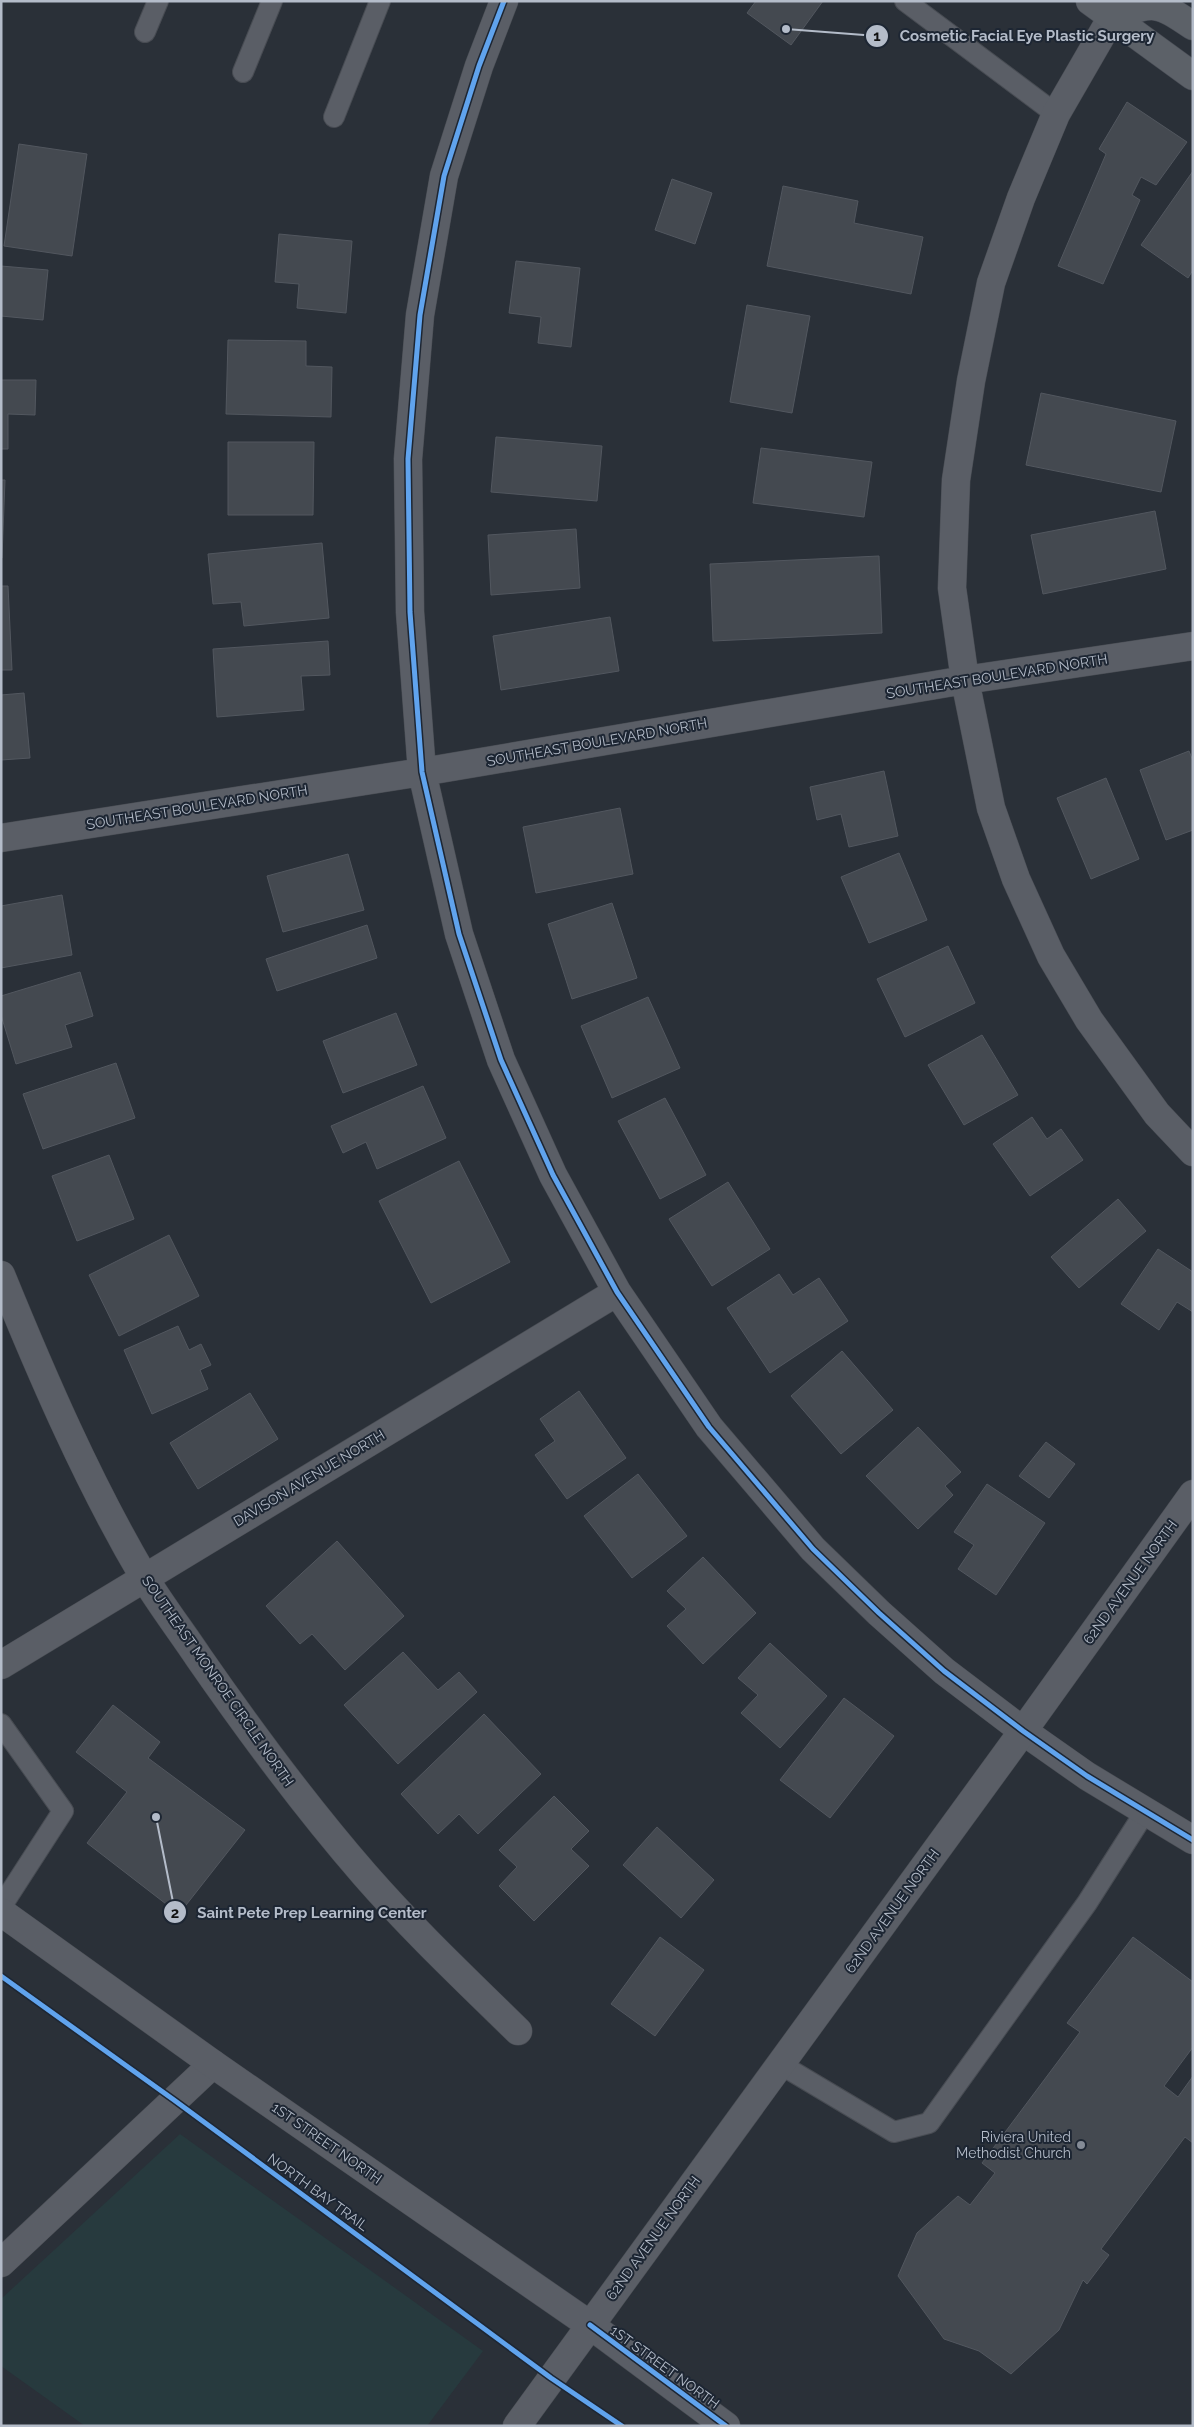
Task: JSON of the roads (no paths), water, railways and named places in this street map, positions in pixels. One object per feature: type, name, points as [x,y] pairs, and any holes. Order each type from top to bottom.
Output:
[{"type":"main road","points":[[1090,1],[1193,76]]},
{"type":"main road","points":[[1112,17],[1146,5],[1162,7],[1193,26]]},
{"type":"street","points":[[504,1],[479,66],[444,176],[420,315],[408,459],[410,612],[422,772],[459,934],[501,1060],[553,1175],[617,1292],[709,1428],[813,1549],[879,1613],[944,1670],[1024,1731],[1114,1794],[1193,1840]]},
{"type":"street","points":[[1112,17],[1056,114],[1021,198],[991,283],[971,381],[956,480],[952,588],[964,680],[991,808],[1016,879],[1051,956],[1089,1020],[1157,1114],[1193,1152]]},
{"type":"street","name":"SOUTHEAST BOULEVARD NORTH","points":[[1,838],[422,772],[964,680],[1193,646]]},
{"type":"street","name":"SOUTHEAST MONROE CIRCLE NORTH","points":[[1,1275],[29,1344],[85,1466],[145,1578],[225,1696],[298,1796],[366,1877],[438,1954],[518,2031]]},
{"type":"street","name":"DAVISON AVENUE NORTH","points":[[1,1665],[617,1292]]},
{"type":"street","name":"62ND AVENUE NORTH","points":[[517,2426],[1192,1498]]},
{"type":"street","name":"1ST STREET NORTH","points":[[1,1912],[213,2064],[590,2326],[726,2426]]},
{"type":"street","points":[[1,2263],[213,2064]]},
{"type":"lane","points":[[145,32],[158,1]]},
{"type":"lane","points":[[243,72],[272,1]]},
{"type":"lane","points":[[334,117],[380,1]]},
{"type":"lane","points":[[905,1],[1056,114]]},
{"type":"lane","points":[[1,1724],[63,1811],[1,1907]]},
{"type":"lane","points":[[780,2064],[894,2132],[929,2123],[1087,1903],[1145,1812]]},
{"type":"place","name":"Cosmetic Facial Eye Plastic Surgery","points":[[786,29]]},
{"type":"place","name":"Saint Pete Prep Learning Center","points":[[156,1817]]},
{"type":"place","name":"Riviera United Methodist Church","points":[[1081,2145]]}]
